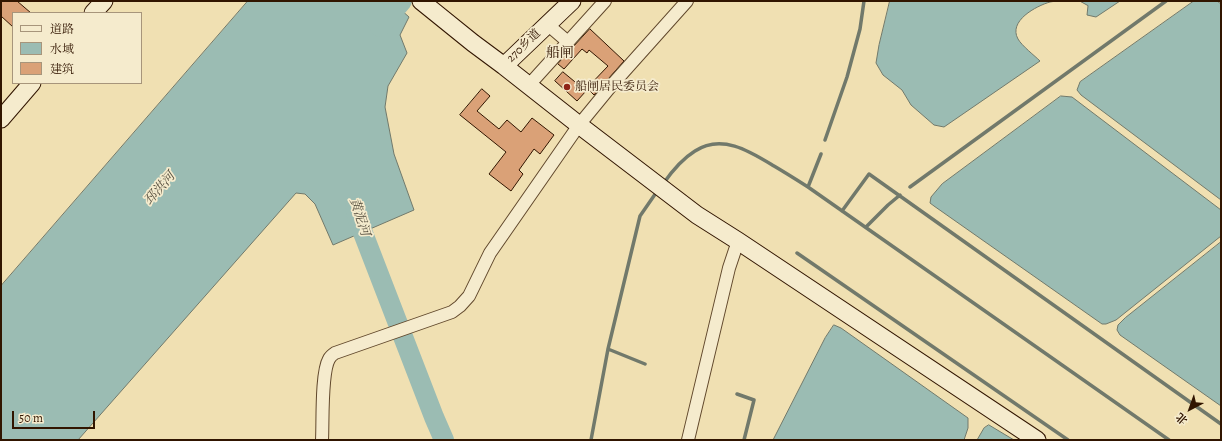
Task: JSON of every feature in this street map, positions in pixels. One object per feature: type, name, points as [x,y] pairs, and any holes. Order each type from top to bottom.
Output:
[{"type":"street","points":[[94,12],[104,1]]},
{"type":"street","name":"270乡道","points":[[421,1],[504,66],[572,1]]},
{"type":"street","points":[[529,85],[605,1]]},
{"type":"street","points":[[322,440],[324,380],[329,358],[335,353],[452,312],[460,306],[469,296],[490,253],[579,125],[611,86],[688,1]]},
{"type":"street","points":[[547,24],[568,42]]},
{"type":"street","points":[[504,66],[603,144],[697,215],[1036,440]]},
{"type":"street","points":[[1,119],[31,84]]},
{"type":"street","points":[[688,440],[729,268],[738,241]]},
{"type":"water","name":"邳洪河","points":[[248,1],[391,1],[409,17],[400,35],[407,53],[388,86],[385,107],[394,154],[414,210],[333,245],[315,204],[305,194],[296,193],[78,440],[1,440],[1,286]]},
{"type":"water","points":[[890,1],[1056,1],[1044,4],[1031,11],[1020,20],[1017,26],[1016,32],[1018,39],[1025,48],[1040,61],[944,127],[934,125],[911,105],[902,90],[883,75],[876,63]]},
{"type":"water","points":[[1080,1],[1120,1],[1096,17],[1087,15],[1088,6]]},
{"type":"water","points":[[1194,1],[1217,1],[1221,4],[1221,200],[1081,95],[1077,90],[1080,82]]},
{"type":"water","points":[[1061,96],[1072,97],[1221,210],[1221,236],[1116,320],[1106,324],[1102,324],[930,203],[931,197],[942,184]]},
{"type":"water","points":[[1221,242],[1221,406],[1120,335],[1117,330],[1118,325],[1125,318]]},
{"type":"water","points":[[834,325],[841,328],[968,418],[968,428],[964,440],[773,440],[825,338]]},
{"type":"water","points":[[989,425],[1014,440],[977,440],[984,428]]},
{"type":"building","points":[[1,1],[17,1],[30,12],[12,12],[12,26],[1,16]]},
{"type":"building","points":[[590,29],[624,61],[594,95],[587,88],[608,66],[589,50],[587,53],[582,49],[564,69],[558,64]]},
{"type":"building","points":[[563,72],[586,91],[577,101],[555,81]]},
{"type":"building","points":[[482,89],[490,96],[477,111],[499,129],[507,120],[521,132],[532,118],[554,135],[540,154],[534,149],[519,170],[523,174],[511,191],[489,174],[506,152],[460,115]]},
{"type":"waterway","name":"黄泥河","points":[[380,27],[402,1]]},
{"type":"waterway","points":[[825,140],[847,77],[860,29],[864,1]]},
{"type":"waterway","points":[[910,187],[1166,1]]},
{"type":"waterway","points":[[663,184],[690,154],[705,146],[726,144],[736,146],[756,155],[808,187],[1169,440]]},
{"type":"waterway","points":[[808,187],[821,154]]},
{"type":"waterway","points":[[842,211],[869,174],[1221,424]]},
{"type":"waterway","points":[[591,440],[608,349],[640,216],[658,190]]},
{"type":"waterway","points":[[866,227],[900,195]]},
{"type":"waterway","name":"黄泥河","points":[[355,207],[358,220],[444,440]]},
{"type":"waterway","points":[[797,253],[1068,440]]},
{"type":"waterway","points":[[608,349],[645,364]]},
{"type":"waterway","points":[[737,394],[754,400],[744,440]]},
{"type":"place","name":"船闸居民委员会","points":[[567,87]]},
{"type":"district","name":"船闸","points":[[560,54]]}]
